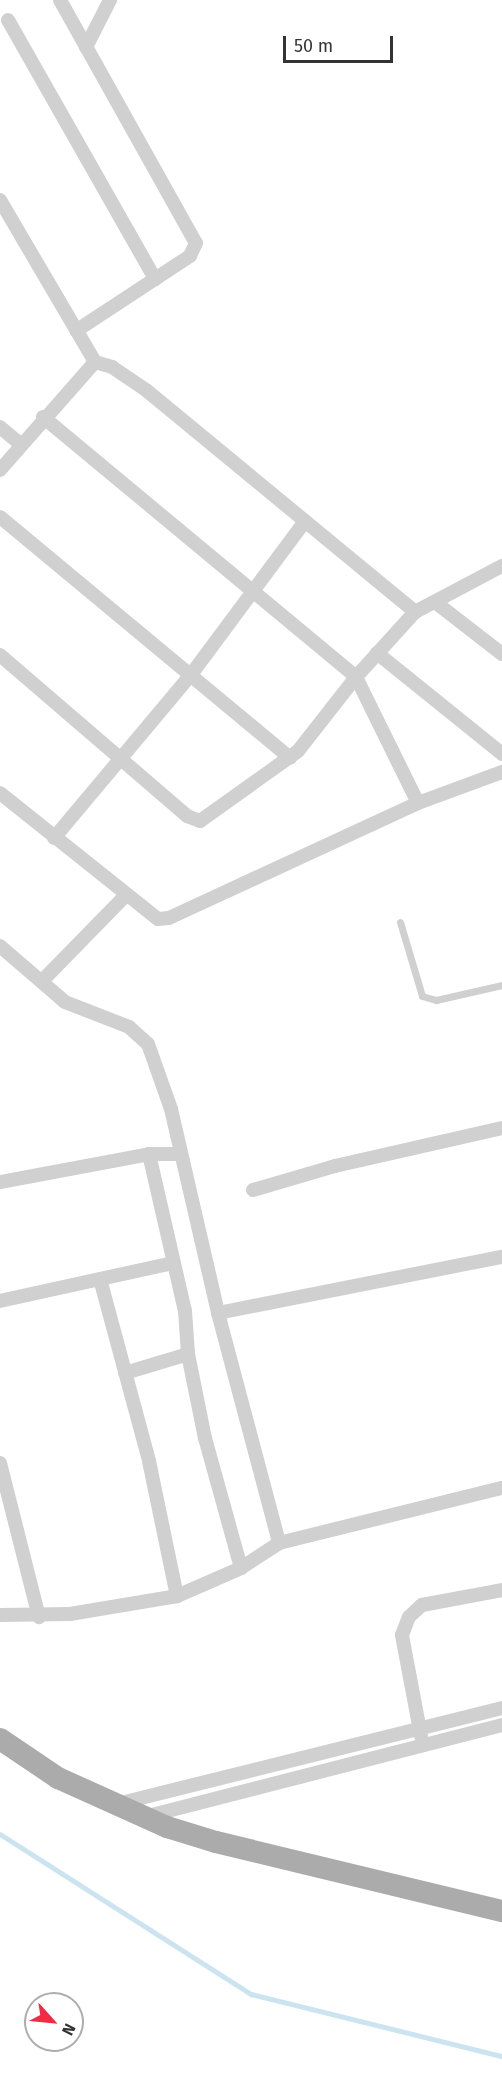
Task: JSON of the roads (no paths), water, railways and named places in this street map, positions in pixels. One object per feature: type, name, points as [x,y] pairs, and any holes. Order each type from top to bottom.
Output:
[{"type":"main road","points":[[0,1739],[58,1778],[143,1817],[216,1842],[502,1911]]},
{"type":"street","points":[[60,0],[194,237],[196,249],[190,256],[76,331]]},
{"type":"street","points":[[86,47],[110,0]]},
{"type":"street","points":[[8,20],[155,279]]},
{"type":"street","points":[[0,200],[95,362],[112,367],[146,390],[415,612]]},
{"type":"street","points":[[0,470],[43,417],[95,362]]},
{"type":"street","points":[[43,417],[255,590],[356,677],[418,803]]},
{"type":"street","points":[[0,427],[20,444]]},
{"type":"street","points":[[0,517],[290,758]]},
{"type":"street","points":[[54,838],[190,676],[305,521]]},
{"type":"street","points":[[0,655],[123,757],[187,816],[200,822],[290,758],[356,677],[415,612],[502,566]]},
{"type":"street","points":[[435,602],[502,654]]},
{"type":"street","points":[[377,653],[502,754]]},
{"type":"street","points":[[0,793],[154,917],[169,918],[418,803],[502,772]]},
{"type":"street","points":[[43,980],[126,896]]},
{"type":"street","points":[[0,946],[43,980],[65,1002],[129,1027],[144,1039],[171,1109],[179,1154],[218,1313],[279,1543]]},
{"type":"street","points":[[254,1190],[335,1166],[502,1128]]},
{"type":"street","points":[[0,1182],[149,1154],[179,1154]]},
{"type":"street","points":[[149,1154],[185,1311],[188,1354],[205,1438],[240,1568]]},
{"type":"street","points":[[218,1313],[502,1257]]},
{"type":"street","points":[[0,1301],[173,1263]]},
{"type":"street","points":[[100,1279],[154,1483],[177,1596]]},
{"type":"street","points":[[125,1373],[188,1354]]},
{"type":"street","points":[[0,1463],[39,1617]]},
{"type":"street","points":[[0,1615],[39,1617],[177,1596],[240,1568],[279,1543],[502,1488]]},
{"type":"street","points":[[423,1744],[402,1635],[409,1617],[423,1605],[502,1590]]},
{"type":"street","points":[[115,1805],[502,1708]]},
{"type":"street","points":[[143,1817],[502,1725]]},
{"type":"street","points":[[280,1763],[284,1780]]},
{"type":"lane","points":[[400,922],[422,996],[436,999],[502,985]]},
{"type":"waterway","points":[[0,1834],[251,1994],[502,2056]]}]
